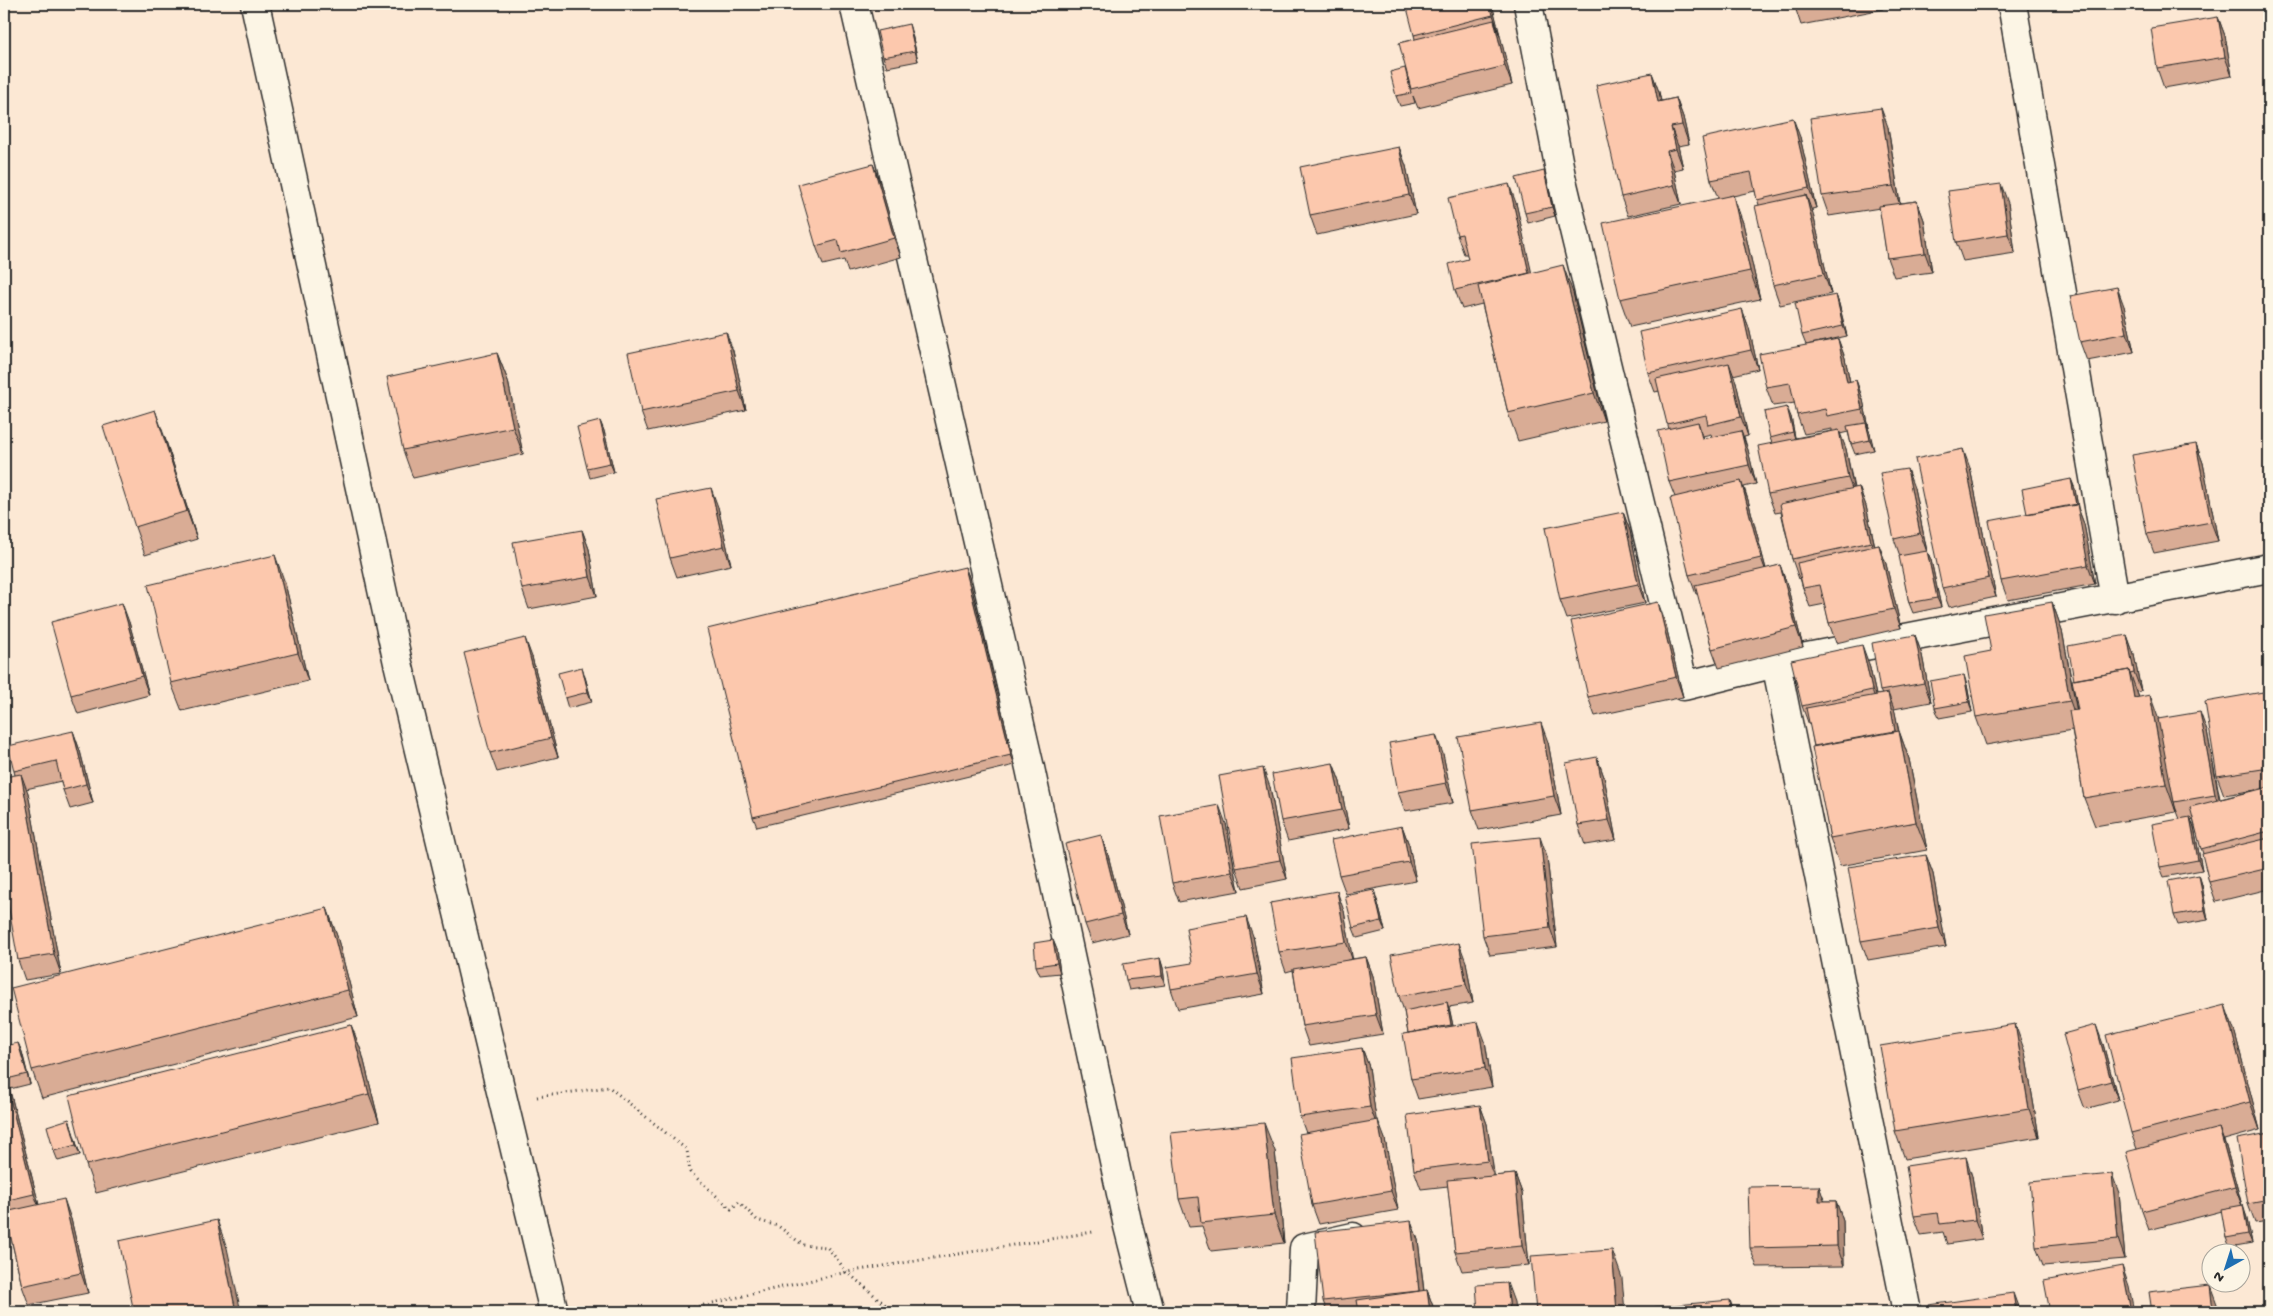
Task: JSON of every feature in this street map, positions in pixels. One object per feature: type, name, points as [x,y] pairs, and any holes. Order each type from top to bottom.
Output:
[{"type":"main road","points":[[255,4],[398,663],[554,1312]]},
{"type":"main road","points":[[854,4],[1030,768],[1128,1226],[1150,1312]]},
{"type":"main road","points":[[1528,4],[1561,176],[1684,686],[1776,663],[2269,568]]},
{"type":"main road","points":[[2012,4],[2115,599]]},
{"type":"main road","points":[[1776,663],[1907,1312]]},
{"type":"main road","points":[[1302,1312],[1304,1248],[1376,1231]]},
{"type":"path","points":[[504,1102],[609,1087],[686,1150],[690,1172],[731,1210],[739,1202],[756,1220],[778,1226],[803,1245],[826,1247],[847,1272],[894,1312]]},
{"type":"path","points":[[674,1312],[847,1272],[1128,1226]]},
{"type":"building","points":[[1406,4],[1490,4],[1493,15],[1414,35]]},
{"type":"building","points":[[2218,17],[2225,57],[2157,68],[2151,28]]},
{"type":"building","points":[[1494,20],[1505,66],[1411,89],[1399,43]]},
{"type":"building","points":[[909,24],[915,51],[883,57],[877,31]]},
{"type":"building","points":[[1405,68],[1411,93],[1396,96],[1390,72]]},
{"type":"building","points":[[1652,73],[1658,102],[1676,98],[1682,125],[1671,127],[1676,149],[1667,151],[1674,185],[1621,197],[1596,85]]},
{"type":"building","points":[[1881,108],[1893,186],[1822,196],[1810,118]]},
{"type":"building","points":[[1793,118],[1809,188],[1757,200],[1751,172],[1711,180],[1702,138]]},
{"type":"building","points":[[1399,147],[1409,195],[1310,215],[1300,167]]},
{"type":"building","points":[[873,164],[894,238],[841,253],[838,240],[816,246],[798,184]]},
{"type":"building","points":[[1544,171],[1552,207],[1525,213],[1516,178]]},
{"type":"building","points":[[1509,184],[1529,273],[1455,290],[1449,264],[1468,259],[1462,234],[1457,235],[1448,198]]},
{"type":"building","points":[[2001,184],[2008,234],[1956,242],[1948,191]]},
{"type":"building","points":[[1733,195],[1750,271],[1620,299],[1603,223]]},
{"type":"building","points":[[1806,195],[1824,274],[1773,285],[1755,206]]},
{"type":"building","points":[[1917,201],[1925,253],[1887,258],[1879,206]]},
{"type":"building","points":[[1563,265],[1594,393],[1508,413],[1478,286]]},
{"type":"building","points":[[2117,287],[2127,333],[2080,342],[2070,296]]},
{"type":"building","points":[[1836,295],[1843,326],[1802,335],[1795,303]]},
{"type":"building","points":[[1742,309],[1751,350],[1648,373],[1639,332]]},
{"type":"building","points":[[726,332],[739,391],[641,412],[628,353]]},
{"type":"building","points":[[1838,339],[1847,382],[1856,380],[1862,409],[1827,416],[1825,409],[1797,415],[1790,383],[1766,387],[1759,354]]},
{"type":"building","points":[[497,353],[513,427],[403,450],[387,377]]},
{"type":"building","points":[[1729,363],[1741,417],[1708,425],[1706,415],[1667,424],[1656,379]]},
{"type":"building","points":[[1787,407],[1793,432],[1770,438],[1764,412]]},
{"type":"building","points":[[155,410],[187,511],[135,527],[103,426]]},
{"type":"building","points":[[600,421],[610,463],[587,468],[577,427]]},
{"type":"building","points":[[1698,422],[1702,439],[1741,431],[1749,465],[1669,482],[1658,431]]},
{"type":"building","points":[[1866,423],[1870,440],[1851,444],[1847,426]]},
{"type":"building","points":[[1839,430],[1848,478],[1768,494],[1758,446]]},
{"type":"building","points":[[2196,444],[2211,522],[2147,534],[2132,455]]},
{"type":"building","points":[[1963,449],[1989,578],[1942,588],[1915,459]]},
{"type":"building","points":[[1907,469],[1920,533],[1894,539],[1880,473]]},
{"type":"building","points":[[2071,479],[2076,505],[2027,514],[2022,489]]},
{"type":"building","points":[[1741,481],[1761,558],[1689,575],[1670,498]]},
{"type":"building","points":[[1859,487],[1871,542],[1792,559],[1780,504]]},
{"type":"building","points":[[711,488],[724,546],[670,558],[656,499]]},
{"type":"building","points":[[2077,504],[2088,565],[2001,581],[1989,521]]},
{"type":"building","points":[[1623,512],[1638,584],[1560,600],[1545,528]]},
{"type":"building","points":[[582,530],[590,577],[522,589],[513,542]]},
{"type":"building","points":[[1879,545],[1894,609],[1829,623],[1820,585],[1803,588],[1797,563]]},
{"type":"building","points":[[1927,551],[1937,598],[1909,603],[1899,556]]},
{"type":"building","points":[[275,555],[298,653],[171,683],[148,585]]},
{"type":"building","points":[[1780,565],[1796,627],[1712,649],[1695,585]]},
{"type":"building","points":[[965,567],[1011,755],[753,817],[707,629]]},
{"type":"building","points":[[1658,602],[1676,677],[1588,697],[1571,621]]},
{"type":"building","points":[[2052,602],[2070,701],[1976,717],[1965,656],[1991,651],[1984,614]]},
{"type":"building","points":[[122,603],[142,676],[71,695],[51,622]]},
{"type":"building","points":[[1915,635],[1924,683],[1880,691],[1872,643]]},
{"type":"building","points":[[2127,635],[2134,672],[2130,673],[2129,670],[2074,680],[2068,646]]},
{"type":"building","points":[[525,638],[551,738],[490,753],[464,653]]},
{"type":"building","points":[[1862,645],[1872,690],[1802,706],[1791,660]]},
{"type":"building","points":[[582,667],[588,692],[565,698],[558,673]]},
{"type":"building","points":[[2129,670],[2134,698],[2150,695],[2166,784],[2084,798],[2069,711],[2078,710],[2072,680]]},
{"type":"building","points":[[1964,675],[1969,702],[1935,708],[1930,681]]},
{"type":"building","points":[[2263,692],[2269,732],[2269,768],[2217,776],[2205,702]]},
{"type":"building","points":[[1888,693],[1895,731],[1814,746],[1806,708]]},
{"type":"building","points":[[2200,712],[2215,795],[2174,802],[2158,719]]},
{"type":"building","points":[[1541,723],[1554,796],[1472,810],[1458,737]]},
{"type":"building","points":[[73,731],[86,784],[63,790],[56,761],[14,771],[8,746]]},
{"type":"building","points":[[1899,731],[1916,822],[1830,838],[1812,747]]},
{"type":"building","points":[[1436,735],[1446,783],[1398,792],[1389,743]]},
{"type":"building","points":[[1597,757],[1609,820],[1578,825],[1566,763]]},
{"type":"building","points":[[1333,763],[1342,810],[1281,821],[1272,774]]},
{"type":"building","points":[[1263,768],[1280,860],[1236,868],[1219,776]]},
{"type":"building","points":[[21,774],[54,954],[18,960],[4,881],[4,777]]},
{"type":"building","points":[[2269,787],[2269,831],[2201,849],[2190,807]]},
{"type":"building","points":[[1219,805],[1232,872],[1172,883],[1160,816]]},
{"type":"building","points":[[2190,817],[2198,860],[2160,867],[2152,824]]},
{"type":"building","points":[[1402,826],[1409,862],[1339,875],[1331,840]]},
{"type":"building","points":[[1101,835],[1121,915],[1085,924],[1065,844]]},
{"type":"building","points":[[1540,837],[1550,928],[1483,936],[1472,844]]},
{"type":"building","points":[[2269,838],[2269,868],[2209,882],[2202,854]]},
{"type":"building","points":[[1926,855],[1939,928],[1861,941],[1848,867]]},
{"type":"building","points":[[2199,875],[2205,910],[2174,915],[2168,881]]},
{"type":"building","points":[[1374,890],[1381,921],[1353,928],[1345,896]]},
{"type":"building","points":[[1337,891],[1346,942],[1279,952],[1270,903]]},
{"type":"building","points":[[327,908],[348,990],[32,1070],[11,988]]},
{"type":"building","points":[[1246,917],[1257,974],[1171,989],[1167,967],[1192,963],[1186,928]]},
{"type":"building","points":[[1053,940],[1057,963],[1036,966],[1034,943]]},
{"type":"building","points":[[1459,943],[1466,984],[1399,996],[1391,955]]},
{"type":"building","points":[[1366,957],[1376,1015],[1302,1026],[1293,969]]},
{"type":"building","points":[[1160,958],[1162,976],[1126,980],[1123,964]]},
{"type":"building","points":[[1447,1002],[1451,1025],[1408,1033],[1404,1011]]},
{"type":"building","points":[[2225,1005],[2250,1102],[2131,1133],[2106,1035]]},
{"type":"building","points":[[1478,1022],[1485,1068],[1411,1079],[1403,1034]]},
{"type":"building","points":[[2015,1024],[2029,1109],[1895,1131],[1880,1046]]},
{"type":"building","points":[[351,1025],[369,1094],[86,1165],[69,1096]]},
{"type":"building","points":[[2096,1025],[2111,1081],[2078,1090],[2063,1034]]},
{"type":"building","points":[[18,1043],[27,1074],[7,1079],[4,1068],[4,1046]]},
{"type":"building","points":[[1362,1048],[1370,1107],[1300,1117],[1292,1058]]},
{"type":"building","points":[[4,1076],[34,1194],[4,1201]]},
{"type":"building","points":[[1480,1105],[1488,1161],[1414,1170],[1407,1115]]},
{"type":"building","points":[[69,1119],[76,1145],[54,1151],[47,1126]]},
{"type":"building","points":[[1378,1120],[1391,1191],[1312,1205],[1299,1134]]},
{"type":"building","points":[[1264,1123],[1274,1215],[1201,1223],[1198,1197],[1179,1199],[1171,1133]]},
{"type":"building","points":[[2219,1128],[2235,1187],[2142,1211],[2126,1152]]},
{"type":"building","points":[[2269,1133],[2269,1200],[2248,1204],[2237,1139]]},
{"type":"building","points":[[1966,1157],[1975,1220],[1940,1224],[1938,1213],[1914,1216],[1906,1166]]},
{"type":"building","points":[[1515,1174],[1522,1246],[1455,1252],[1447,1180]]},
{"type":"building","points":[[2112,1174],[2118,1239],[2036,1247],[2030,1182]]},
{"type":"building","points":[[1819,1186],[1819,1201],[1836,1201],[1837,1246],[1750,1248],[1748,1187]]},
{"type":"building","points":[[64,1199],[81,1273],[22,1286],[5,1212]]},
{"type":"building","points":[[2243,1205],[2248,1234],[2226,1238],[2221,1209]]},
{"type":"building","points":[[217,1220],[236,1312],[134,1312],[119,1241]]},
{"type":"building","points":[[1411,1221],[1419,1291],[1323,1301],[1315,1232]]},
{"type":"building","points":[[1612,1250],[1617,1312],[1536,1312],[1531,1256]]},
{"type":"building","points":[[2122,1266],[2131,1312],[2050,1312],[2044,1281]]},
{"type":"building","points":[[1507,1283],[1510,1312],[1478,1312],[1476,1285]]},
{"type":"building","points":[[2200,1286],[2200,1294],[2211,1294],[2213,1312],[2152,1312],[2149,1292]]},
{"type":"building","points":[[1427,1290],[1430,1312],[1359,1312],[1357,1300]]},
{"type":"building","points":[[2013,1293],[2016,1312],[1930,1312],[1929,1305]]},
{"type":"building","points":[[1730,1300],[1731,1312],[1655,1312],[1655,1307]]}]
